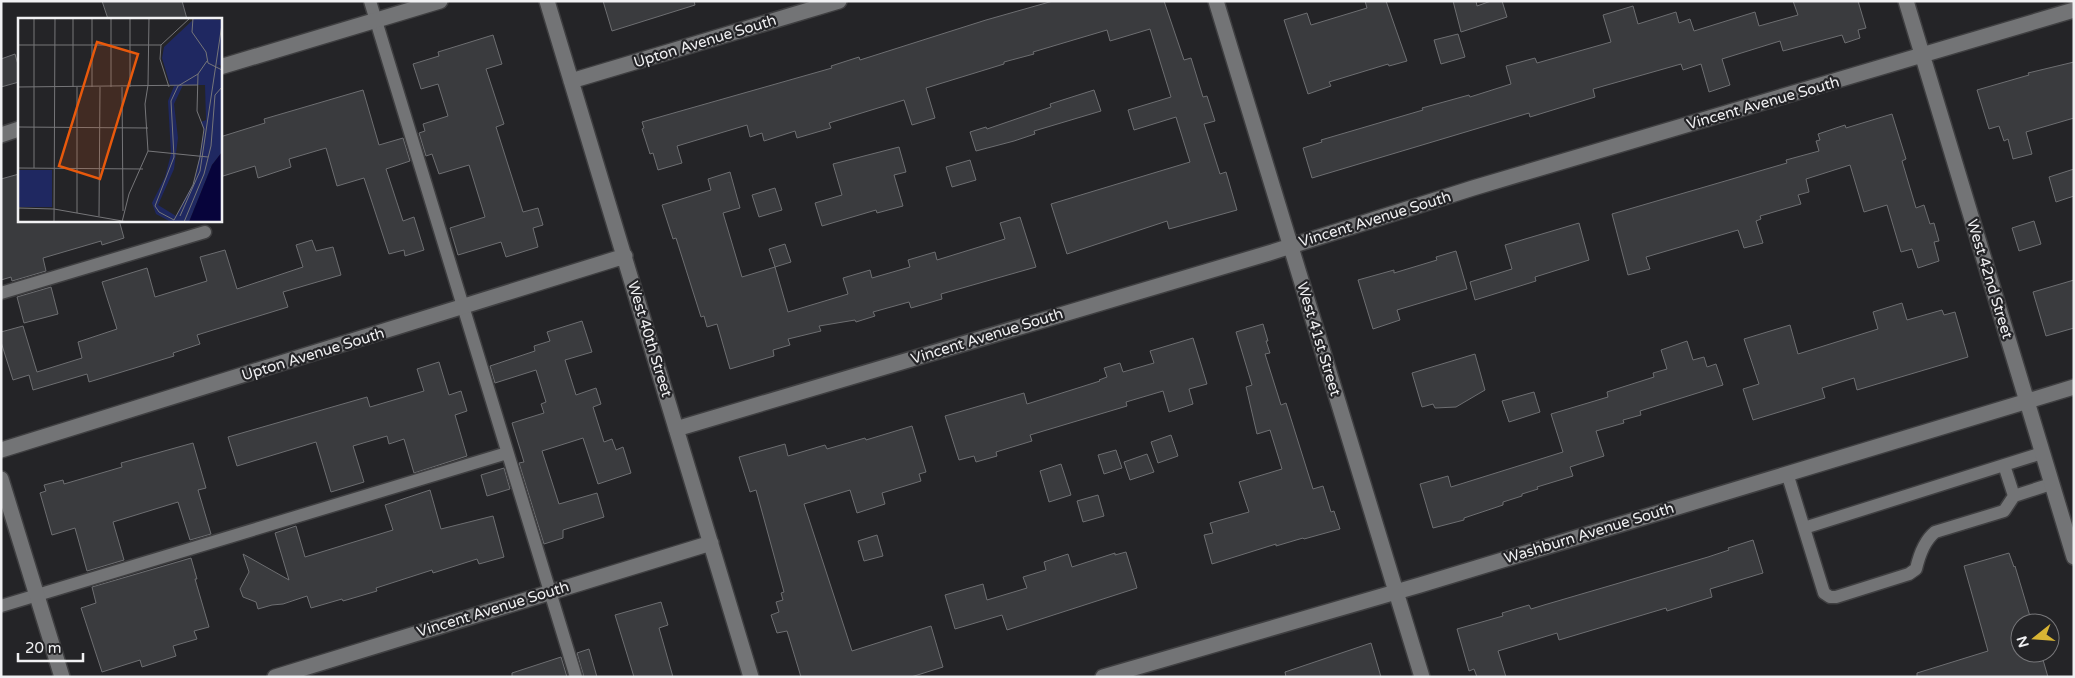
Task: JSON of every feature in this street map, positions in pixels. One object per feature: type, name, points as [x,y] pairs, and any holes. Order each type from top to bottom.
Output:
[{"type":"street","points":[[221,67],[440,1]]},
{"type":"street","name":"West 40th Street","points":[[547,1],[712,542],[751,677]]},
{"type":"street","name":"Upton Avenue South","points":[[571,82],[839,1]]},
{"type":"street","name":"West 41st Street","points":[[1216,1],[1422,677]]},
{"type":"street","name":"West 42nd Street","points":[[1906,1],[2074,557]]},
{"type":"street","name":"Vincent Avenue South","points":[[676,429],[1290,245],[1473,188],[2074,10]]},
{"type":"street","points":[[1,134],[18,129]]},
{"type":"street","name":"Upton Avenue South","points":[[1,450],[625,256]]},
{"type":"street","name":"Washburn Avenue South","points":[[1103,677],[1396,592],[2074,387]]},
{"type":"street","points":[[1,479],[62,677]]},
{"type":"street","name":"Vincent Avenue South","points":[[275,677],[712,542]]},
{"type":"lane","points":[[370,1],[576,677]]},
{"type":"lane","points":[[1,293],[205,232]]},
{"type":"lane","points":[[1,606],[507,453]]},
{"type":"lane","points":[[1804,528],[2042,453]]},
{"type":"lane","points":[[2004,465],[2014,496]]},
{"type":"lane","points":[[1787,473],[1824,593],[1830,597],[1836,597],[1909,574],[1916,569],[1919,556],[1929,537],[1935,532],[2004,511],[2014,496],[2052,484]]},
{"type":"building","points":[[102,1],[182,1],[187,18],[108,18]]},
{"type":"building","points":[[603,1],[694,1],[695,5],[612,31]]},
{"type":"building","points":[[1053,1],[1164,1],[1184,60],[1191,58],[1203,97],[1207,96],[1215,121],[1204,124],[1220,174],[1226,172],[1237,210],[1169,229],[1167,221],[1067,254],[1051,204],[1190,162],[1176,117],[1134,130],[1128,110],[1171,97],[1150,29],[1110,41],[1107,30],[1033,52],[1034,54],[926,88],[935,118],[912,125],[904,100],[829,123],[831,128],[797,138],[795,131],[764,141],[762,133],[750,137],[747,125],[677,146],[682,163],[658,170],[653,153],[650,154],[642,129],[644,128],[642,122],[832,68],[831,66],[859,57],[860,60]]},
{"type":"building","points":[[1365,1],[1386,1],[1407,61],[1389,66],[1388,64],[1329,82],[1331,86],[1308,94],[1284,20],[1307,13],[1311,25],[1367,8]]},
{"type":"building","points":[[1453,1],[1476,1],[1477,6],[1491,1],[1502,1],[1507,17],[1461,32]]},
{"type":"building","points":[[1793,1],[1858,1],[1866,28],[1858,30],[1860,38],[1845,43],[1842,35],[1783,51],[1780,41],[1722,59],[1730,85],[1709,92],[1701,64],[1683,70],[1681,64],[1593,89],[1595,97],[1530,117],[1529,113],[1312,178],[1303,148],[1322,142],[1321,140],[1423,110],[1422,108],[1469,95],[1470,97],[1511,84],[1506,66],[1535,58],[1537,63],[1611,42],[1603,15],[1633,6],[1638,24],[1676,12],[1679,23],[1690,19],[1694,31],[1755,12],[1759,26],[1798,15]]},
{"type":"building","points":[[1458,34],[1465,57],[1441,64],[1434,40]]},
{"type":"building","points":[[493,35],[502,64],[486,69],[504,124],[496,127],[523,212],[538,208],[543,225],[533,228],[538,247],[506,257],[501,242],[458,255],[450,228],[485,217],[469,165],[439,174],[432,154],[426,156],[419,133],[425,131],[423,124],[448,116],[438,84],[421,89],[413,64],[439,56],[438,52]]},
{"type":"building","points":[[15,54],[18,64],[18,82],[1,87],[1,59]]},
{"type":"building","points":[[2074,62],[2074,118],[2026,132],[2032,154],[2013,159],[2008,139],[2004,141],[1999,126],[1989,129],[1977,90],[2029,75],[2028,73]]},
{"type":"building","points":[[363,90],[379,145],[403,138],[410,161],[386,169],[403,221],[414,217],[424,250],[405,256],[404,250],[389,254],[364,178],[337,186],[326,148],[289,159],[291,167],[258,178],[255,166],[221,177],[221,137],[265,123],[264,119]]},
{"type":"building","points":[[1094,90],[1101,111],[1034,131],[1035,134],[1014,141],[976,151],[970,132],[986,127],[987,129],[1051,107],[1050,104]]},
{"type":"building","points":[[1892,114],[1906,159],[1902,161],[1916,208],[1924,205],[1930,224],[1934,223],[1939,241],[1934,242],[1939,261],[1918,268],[1912,249],[1901,252],[1887,205],[1864,212],[1850,165],[1806,179],[1809,192],[1798,195],[1801,204],[1760,216],[1761,219],[1756,221],[1763,243],[1744,248],[1738,230],[1646,257],[1650,269],[1628,275],[1612,214],[1787,163],[1786,160],[1819,151],[1816,141],[1820,140],[1818,134],[1845,125],[1846,128]]},
{"type":"building","points":[[899,147],[906,172],[894,175],[903,206],[877,213],[876,210],[822,226],[815,203],[842,195],[833,164]]},
{"type":"building","points":[[970,160],[976,180],[952,187],[946,167]]},
{"type":"building","points":[[2074,169],[2074,196],[2056,202],[2049,177]]},
{"type":"building","points":[[730,172],[740,208],[723,213],[742,277],[775,267],[788,312],[848,294],[843,278],[870,270],[872,278],[910,267],[908,260],[935,252],[937,260],[1005,239],[1000,223],[1020,217],[1036,267],[941,294],[942,299],[911,308],[909,302],[873,312],[875,316],[856,322],[855,320],[819,326],[821,331],[788,339],[790,345],[773,350],[774,356],[730,369],[717,324],[707,327],[704,316],[701,317],[676,238],[673,239],[662,205],[711,190],[708,179]]},
{"type":"building","points":[[18,174],[18,221],[119,221],[124,238],[102,245],[101,241],[43,258],[46,271],[12,281],[11,277],[1,280],[1,179]]},
{"type":"building","points":[[775,188],[782,210],[759,217],[752,195]]},
{"type":"building","points":[[2034,221],[2041,244],[2019,251],[2012,228]]},
{"type":"building","points":[[1579,223],[1589,260],[1535,277],[1536,281],[1475,300],[1470,282],[1512,269],[1505,245]]},
{"type":"building","points":[[312,240],[316,251],[333,247],[341,275],[283,292],[288,307],[197,335],[200,344],[173,353],[174,356],[89,382],[87,374],[33,390],[29,375],[13,380],[1,342],[1,332],[23,326],[37,372],[82,358],[78,342],[117,329],[102,282],[147,268],[155,297],[207,281],[200,257],[225,250],[237,289],[303,267],[296,245]]},
{"type":"building","points":[[785,244],[791,262],[775,267],[769,249]]},
{"type":"building","points":[[1456,251],[1467,289],[1397,310],[1400,320],[1373,329],[1358,280],[1394,270],[1394,273],[1437,260],[1436,257]]},
{"type":"building","points":[[2074,280],[2074,328],[2046,336],[2033,292]]},
{"type":"building","points":[[51,287],[58,314],[24,323],[17,297]]},
{"type":"building","points":[[1902,303],[1907,320],[1942,310],[1944,315],[1955,312],[1968,357],[1857,390],[1854,378],[1822,388],[1825,398],[1753,420],[1743,389],[1759,384],[1744,339],[1790,325],[1798,354],[1878,329],[1873,312]]},
{"type":"building","points":[[582,321],[592,352],[565,360],[576,395],[596,388],[601,404],[593,407],[604,442],[612,439],[616,450],[623,447],[631,473],[598,484],[583,438],[542,451],[559,504],[597,493],[604,517],[563,530],[563,538],[544,544],[519,463],[524,462],[512,423],[544,413],[541,404],[546,402],[536,370],[495,383],[490,366],[535,351],[534,346],[550,341],[547,332]]},
{"type":"building","points":[[1263,324],[1270,353],[1265,354],[1281,405],[1286,403],[1313,489],[1323,486],[1331,512],[1334,511],[1340,529],[1276,546],[1276,544],[1212,564],[1204,535],[1213,533],[1210,523],[1249,512],[1239,482],[1282,469],[1270,430],[1257,434],[1246,387],[1252,385],[1236,332]]},
{"type":"building","points":[[1193,338],[1207,384],[1189,389],[1193,404],[1169,412],[1163,391],[1126,402],[1127,406],[1030,435],[1032,441],[996,452],[997,456],[976,462],[974,456],[959,460],[945,416],[1024,393],[1027,404],[1100,381],[1107,377],[1104,368],[1120,363],[1123,372],[1154,363],[1150,351]]},
{"type":"building","points":[[1687,341],[1693,360],[1704,357],[1707,367],[1716,364],[1723,385],[1640,411],[1641,415],[1623,420],[1624,423],[1596,431],[1604,456],[1570,467],[1573,476],[1537,487],[1538,489],[1503,502],[1503,505],[1464,518],[1464,520],[1433,528],[1420,484],[1448,476],[1451,487],[1563,452],[1551,414],[1608,397],[1607,392],[1654,377],[1653,373],[1667,369],[1661,350]]},
{"type":"building","points":[[1475,354],[1485,390],[1456,407],[1435,408],[1433,404],[1422,407],[1412,373]]},
{"type":"building","points":[[439,362],[449,395],[461,391],[467,411],[455,415],[467,456],[414,473],[404,439],[389,444],[387,436],[353,446],[364,482],[331,492],[316,442],[237,466],[228,437],[367,397],[370,407],[424,391],[417,369]]},
{"type":"building","points":[[1534,392],[1540,412],[1509,422],[1502,401]]},
{"type":"building","points":[[912,426],[926,472],[919,474],[921,481],[882,493],[885,504],[857,513],[850,490],[804,504],[852,651],[931,626],[943,667],[911,677],[801,677],[787,631],[777,633],[771,615],[779,612],[776,602],[783,600],[781,593],[784,592],[756,490],[750,492],[739,457],[785,444],[788,456],[825,445],[827,449],[865,438],[866,440]]},
{"type":"building","points":[[1171,435],[1178,456],[1158,463],[1151,442]]},
{"type":"building","points":[[193,443],[206,488],[198,490],[211,534],[190,540],[178,502],[113,522],[124,560],[87,571],[75,528],[52,535],[40,493],[46,491],[44,485],[63,480],[64,484],[122,467],[121,463]]},
{"type":"building","points":[[1116,450],[1122,468],[1104,474],[1098,455]]},
{"type":"building","points":[[1147,454],[1154,472],[1130,480],[1124,462]]},
{"type":"building","points":[[1061,464],[1071,495],[1049,502],[1040,471]]},
{"type":"building","points":[[504,468],[510,489],[487,496],[481,475]]},
{"type":"building","points":[[430,490],[441,529],[493,516],[504,557],[479,564],[477,559],[433,573],[432,570],[376,588],[377,591],[311,608],[307,596],[283,604],[258,609],[256,602],[243,597],[240,589],[249,572],[243,554],[289,580],[275,533],[296,526],[305,557],[393,530],[385,505]]},
{"type":"building","points":[[1098,495],[1104,516],[1083,522],[1077,501]]},
{"type":"building","points":[[877,535],[883,556],[864,561],[858,541]]},
{"type":"building","points":[[1753,540],[1763,573],[1710,589],[1712,597],[1667,611],[1666,608],[1559,640],[1557,633],[1498,651],[1506,677],[1477,677],[1474,669],[1469,671],[1457,629],[1503,616],[1502,613],[1529,605],[1531,609],[1708,557]]},
{"type":"building","points":[[1126,552],[1137,588],[1007,630],[1002,615],[955,629],[945,595],[983,584],[987,600],[1027,588],[1023,577],[1046,570],[1044,562],[1068,554],[1072,567],[1115,553],[1115,555]]},
{"type":"building","points":[[2009,553],[2015,566],[2029,613],[2010,613],[2010,663],[2044,663],[2048,677],[1917,677],[1917,673],[1988,651],[1964,566]]},
{"type":"building","points":[[191,558],[209,627],[194,631],[197,639],[173,646],[176,656],[142,667],[140,660],[102,672],[81,608],[96,603],[92,587]]},
{"type":"building","points":[[661,602],[668,625],[659,628],[673,677],[634,677],[615,615]]},
{"type":"building","points":[[1371,643],[1381,677],[1286,677],[1285,672]]},
{"type":"building","points":[[589,649],[597,677],[584,677],[577,653]]},
{"type":"building","points":[[561,657],[567,677],[512,677],[512,673]]}]
